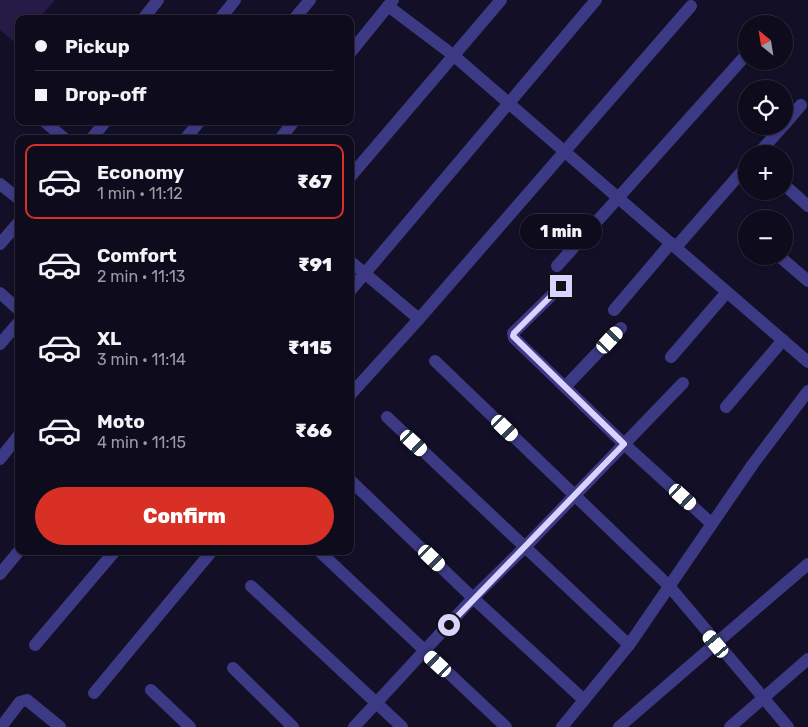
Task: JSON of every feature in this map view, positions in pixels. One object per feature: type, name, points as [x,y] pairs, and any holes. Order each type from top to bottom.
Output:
[{"type":"street","points":[[146,15],[158,0]]},
{"type":"street","points":[[223,15],[235,0]]},
{"type":"street","points":[[297,15],[310,0]]},
{"type":"street","points":[[354,172],[502,0]]},
{"type":"street","points":[[354,286],[596,0]]},
{"type":"street","points":[[354,47],[390,3],[453,55],[808,362]]},
{"type":"street","points":[[354,392],[691,6]]},
{"type":"street","points":[[557,266],[738,64]]},
{"type":"street","points":[[793,114],[801,105]]},
{"type":"street","points":[[49,125],[60,135]]},
{"type":"street","points":[[94,135],[103,125]]},
{"type":"street","points":[[188,135],[197,125]]},
{"type":"street","points":[[283,135],[291,125]]},
{"type":"street","points":[[766,145],[775,135]]},
{"type":"street","points":[[614,310],[738,176]]},
{"type":"street","points":[[0,184],[15,197]]},
{"type":"street","points":[[793,193],[808,206]]},
{"type":"street","points":[[0,244],[15,227]]},
{"type":"street","points":[[354,265],[419,319]]},
{"type":"street","points":[[789,265],[808,281]]},
{"type":"street","points":[[561,286],[513,335],[514,338],[624,444],[712,524]]},
{"type":"street","points":[[671,357],[727,292]]},
{"type":"street","points":[[0,293],[15,306]]},
{"type":"street","points":[[0,344],[15,327]]},
{"type":"street","points":[[565,387],[621,328]]},
{"type":"street","points":[[726,407],[783,340]]},
{"type":"street","points":[[435,361],[669,586],[788,727]]},
{"type":"street","points":[[354,727],[473,598],[525,547],[683,383]]},
{"type":"street","points":[[562,727],[629,645],[753,464],[808,391]]},
{"type":"street","points":[[386,417],[629,645]]},
{"type":"street","points":[[0,459],[15,440]]},
{"type":"street","points":[[354,484],[473,598],[584,700]]},
{"type":"street","points":[[0,574],[16,555]]},
{"type":"street","points":[[36,645],[111,555]]},
{"type":"street","points":[[94,693],[209,555]]},
{"type":"street","points":[[323,555],[506,727]]},
{"type":"street","points":[[619,727],[808,564]]},
{"type":"street","points":[[251,586],[402,727]]},
{"type":"street","points":[[730,727],[808,659]]},
{"type":"street","points":[[233,668],[293,727]]},
{"type":"street","points":[[151,690],[190,727]]},
{"type":"street","points":[[1,727],[20,702],[24,700],[27,700],[60,727]]},
{"type":"building","points":[[0,0],[55,0],[42,15],[15,15],[15,43],[0,30]]},
{"type":"route","points":[[449,625],[473,598],[624,444],[513,336],[561,286]]}]
